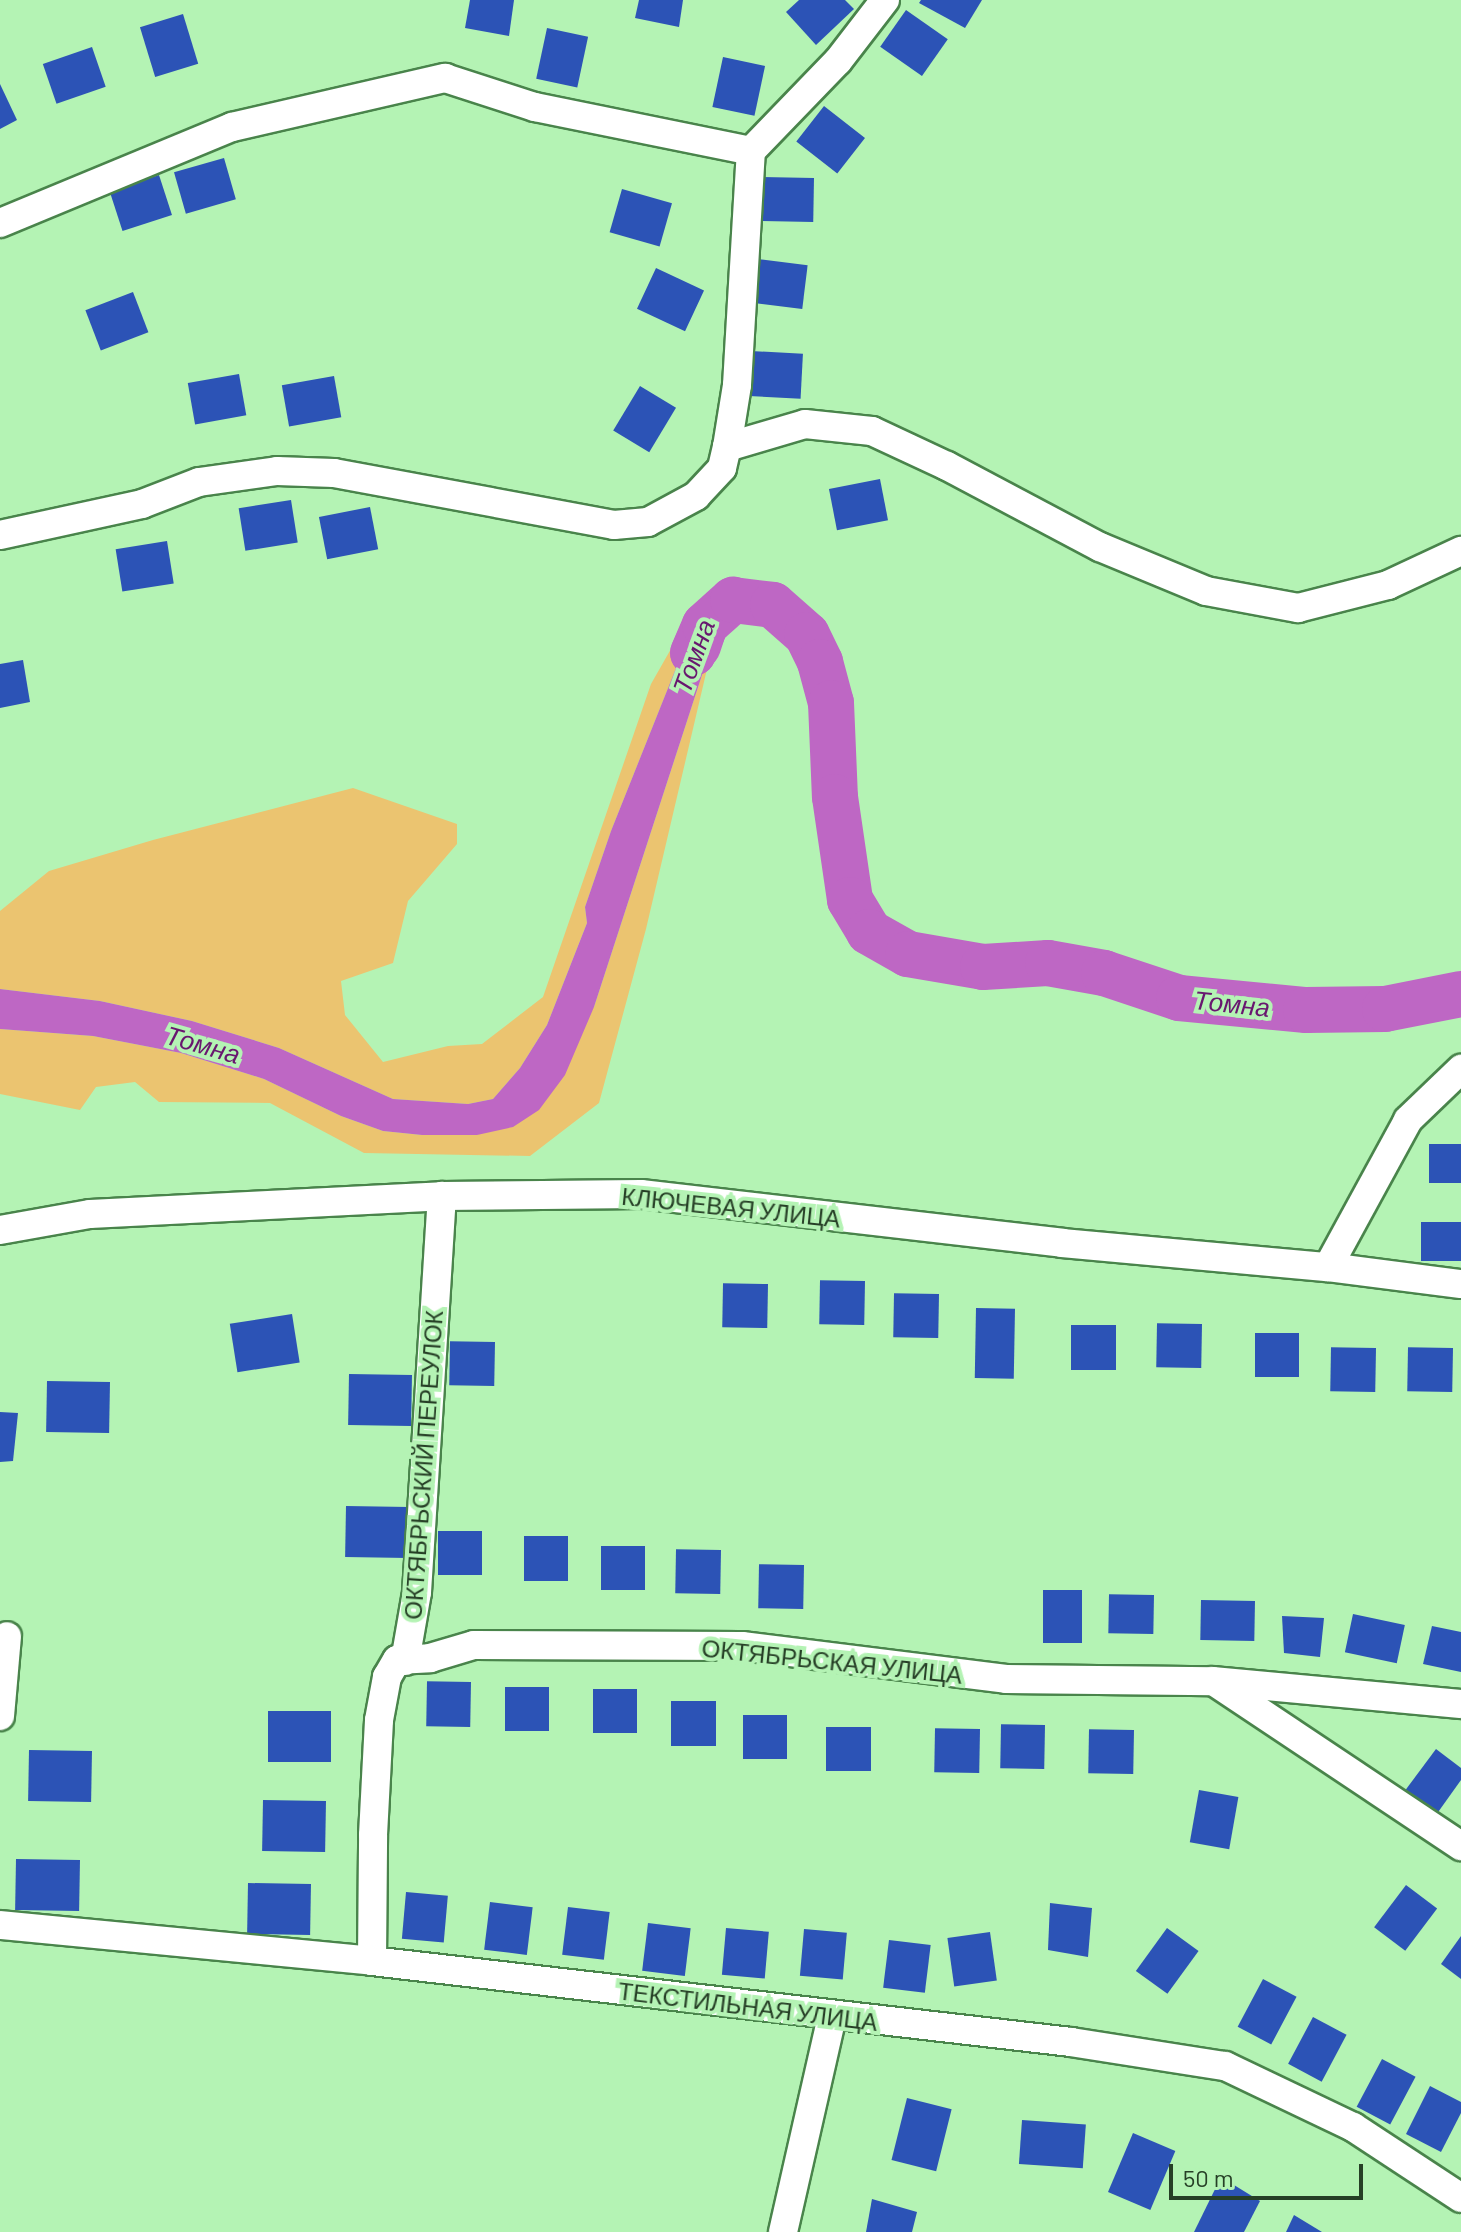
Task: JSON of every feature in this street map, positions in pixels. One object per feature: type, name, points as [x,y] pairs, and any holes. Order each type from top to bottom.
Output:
[{"type":"street","points":[[0,535],[142,504],[199,482],[277,471],[334,473],[614,525],[648,522],[696,496],[722,468],[737,385],[751,151],[838,61],[885,0]]},
{"type":"street","points":[[0,223],[232,127],[445,78],[535,107],[751,151]]},
{"type":"street","points":[[727,447],[805,424],[872,431],[947,466],[1100,547],[1206,591],[1298,608],[1388,585],[1461,551]]},
{"type":"street","points":[[1328,1267],[1408,1120],[1461,1069]]},
{"type":"street","name":"КЛЮЧЕВАЯ УЛИЦА","points":[[0,1230],[90,1214],[442,1196],[641,1194],[1062,1243],[1328,1267],[1461,1284]]},
{"type":"street","name":"ОКТЯБРЬСКИЙ ПЕРЕУЛОК","points":[[372,1961],[373,1835],[379,1720],[387,1677],[397,1660],[405,1661],[417,1592],[442,1196]]},
{"type":"street","points":[[0,1716],[7,1636]]},
{"type":"street","name":"ОКТЯБРЬСКАЯ УЛИЦА","points":[[405,1661],[474,1645],[742,1646],[1006,1679],[1213,1681],[1461,1704]]},
{"type":"street","points":[[1213,1681],[1461,1846]]},
{"type":"street","name":"ТЕКСТИЛЬНАЯ УЛИЦА","points":[[0,1925],[372,1961],[832,2017],[1071,2042],[1225,2066],[1353,2127],[1461,2198]]},
{"type":"street","points":[[783,2232],[832,2017]]},
{"type":"shaded area","points":[[684,626],[692,628],[611,831],[585,907],[587,923],[547,1025],[520,1068],[493,1099],[468,1104],[393,1099],[279,1048],[192,1021],[100,1001],[0,989],[0,911],[49,871],[153,840],[353,788],[457,824],[457,844],[408,901],[393,963],[341,981],[345,1015],[383,1062],[448,1046],[482,1044],[543,997],[651,684]]},
{"type":"shaded area","points":[[715,635],[646,929],[599,1103],[530,1156],[364,1153],[270,1103],[159,1102],[135,1082],[96,1087],[80,1110],[0,1094],[0,1029],[93,1036],[181,1053],[264,1079],[341,1116],[383,1131],[477,1135],[594,1007]]},
{"type":"water","points":[[692,628],[715,635],[594,1007],[565,1075],[539,1110],[513,1127],[477,1135],[383,1131],[341,1116],[264,1079],[181,1053],[93,1036],[0,1029],[0,989],[100,1001],[192,1021],[279,1048],[393,1099],[468,1104],[493,1099],[520,1068],[547,1025],[587,923],[585,907],[611,831]]},
{"type":"building","points":[[470,0],[514,0],[509,36],[465,28]]},
{"type":"building","points":[[639,0],[683,0],[679,27],[635,18]]},
{"type":"building","points":[[799,0],[845,0],[854,9],[816,45],[786,12]]},
{"type":"building","points":[[921,0],[982,0],[965,28],[919,3]]},
{"type":"building","points":[[906,10],[948,39],[922,76],[880,47]]},
{"type":"building","points":[[183,14],[198,64],[155,77],[140,27]]},
{"type":"building","points":[[547,28],[588,37],[577,88],[536,79]]},
{"type":"building","points":[[92,47],[106,87],[57,104],[43,64]]},
{"type":"building","points":[[723,57],[765,66],[754,116],[712,107]]},
{"type":"building","points":[[0,84],[17,120],[0,129]]},
{"type":"building","points":[[824,106],[865,138],[837,173],[796,141]]},
{"type":"building","points":[[224,158],[236,199],[186,214],[174,172]]},
{"type":"building","points":[[159,175],[172,215],[123,231],[110,191]]},
{"type":"building","points":[[762,177],[814,178],[813,222],[761,221]]},
{"type":"building","points":[[622,189],[672,203],[660,247],[610,232]]},
{"type":"building","points":[[757,259],[808,265],[802,309],[752,303]]},
{"type":"building","points":[[656,268],[704,290],[685,331],[637,309]]},
{"type":"building","points":[[133,292],[148,332],[101,350],[85,310]]},
{"type":"building","points":[[751,351],[803,354],[801,399],[749,396]]},
{"type":"building","points":[[239,374],[246,415],[195,424],[188,383]]},
{"type":"building","points":[[334,376],[341,417],[289,427],[282,385]]},
{"type":"building","points":[[640,386],[676,408],[649,452],[613,431]]},
{"type":"building","points":[[880,479],[888,520],[837,530],[829,489]]},
{"type":"building","points":[[291,500],[298,542],[245,551],[239,508]]},
{"type":"building","points":[[370,507],[378,549],[327,559],[319,517]]},
{"type":"building","points":[[167,541],[174,583],[122,592],[116,549]]},
{"type":"building","points":[[23,660],[30,702],[0,708],[0,664]]},
{"type":"building","points":[[1429,1144],[1461,1144],[1461,1183],[1429,1183]]},
{"type":"building","points":[[1421,1222],[1461,1222],[1461,1261],[1421,1261]]},
{"type":"building","points":[[820,1280],[865,1281],[864,1325],[819,1324]]},
{"type":"building","points":[[723,1283],[768,1284],[767,1328],[722,1327]]},
{"type":"building","points":[[894,1293],[939,1294],[938,1338],[893,1337]]},
{"type":"building","points":[[976,1308],[1015,1309],[1014,1379],[975,1378]]},
{"type":"building","points":[[292,1314],[300,1362],[237,1372],[230,1324]]},
{"type":"building","points":[[1157,1323],[1202,1324],[1201,1368],[1156,1367]]},
{"type":"building","points":[[1071,1325],[1116,1325],[1116,1370],[1071,1370]]},
{"type":"building","points":[[1255,1333],[1299,1333],[1299,1377],[1255,1377]]},
{"type":"building","points":[[450,1341],[495,1342],[494,1386],[449,1385]]},
{"type":"building","points":[[1331,1347],[1376,1348],[1375,1392],[1330,1391]]},
{"type":"building","points":[[1408,1347],[1453,1348],[1452,1392],[1407,1391]]},
{"type":"building","points":[[349,1374],[412,1375],[411,1426],[348,1425]]},
{"type":"building","points":[[47,1381],[110,1382],[109,1433],[46,1432]]},
{"type":"building","points":[[0,1412],[18,1413],[13,1461],[0,1462]]},
{"type":"building","points":[[346,1506],[409,1507],[408,1558],[345,1557]]},
{"type":"building","points":[[438,1531],[482,1531],[482,1575],[438,1575]]},
{"type":"building","points":[[524,1536],[568,1536],[568,1581],[524,1581]]},
{"type":"building","points":[[601,1546],[645,1546],[645,1590],[601,1590]]},
{"type":"building","points":[[676,1549],[721,1550],[720,1594],[675,1593]]},
{"type":"building","points":[[759,1564],[804,1565],[803,1609],[758,1608]]},
{"type":"building","points":[[1043,1590],[1082,1590],[1082,1643],[1043,1643]]},
{"type":"building","points":[[1109,1594],[1154,1595],[1153,1634],[1108,1633]]},
{"type":"building","points":[[1201,1600],[1255,1601],[1254,1641],[1200,1640]]},
{"type":"building","points":[[1353,1614],[1405,1625],[1397,1663],[1345,1652]]},
{"type":"building","points":[[1282,1616],[1324,1618],[1320,1657],[1284,1653]]},
{"type":"building","points":[[1432,1626],[1461,1632],[1461,1672],[1423,1664]]},
{"type":"building","points":[[427,1681],[471,1682],[470,1727],[426,1726]]},
{"type":"building","points":[[505,1687],[549,1687],[549,1731],[505,1731]]},
{"type":"building","points":[[593,1689],[637,1689],[637,1733],[593,1733]]},
{"type":"building","points":[[671,1701],[716,1701],[716,1746],[671,1746]]},
{"type":"building","points":[[268,1711],[331,1711],[331,1762],[268,1762]]},
{"type":"building","points":[[743,1715],[787,1715],[787,1759],[743,1759]]},
{"type":"building","points":[[1001,1724],[1045,1725],[1044,1769],[1000,1768]]},
{"type":"building","points":[[826,1727],[871,1727],[871,1771],[826,1771]]},
{"type":"building","points":[[935,1728],[980,1729],[979,1773],[934,1772]]},
{"type":"building","points":[[1089,1729],[1134,1730],[1133,1774],[1088,1773]]},
{"type":"building","points":[[1436,1749],[1461,1768],[1461,1780],[1436,1815],[1404,1792]]},
{"type":"building","points":[[29,1750],[92,1751],[91,1802],[28,1801]]},
{"type":"building","points":[[1199,1790],[1238,1797],[1229,1849],[1190,1842]]},
{"type":"building","points":[[263,1800],[326,1801],[325,1852],[262,1851]]},
{"type":"building","points":[[16,1859],[80,1860],[79,1911],[15,1910]]},
{"type":"building","points":[[248,1883],[311,1884],[310,1935],[247,1934]]},
{"type":"building","points":[[1406,1885],[1437,1908],[1405,1951],[1374,1927]]},
{"type":"building","points":[[406,1892],[448,1896],[444,1942],[402,1939]]},
{"type":"building","points":[[490,1902],[533,1907],[527,1955],[484,1950]]},
{"type":"building","points":[[1050,1903],[1092,1908],[1088,1957],[1048,1950]]},
{"type":"building","points":[[568,1907],[610,1912],[604,1960],[562,1955]]},
{"type":"building","points":[[648,1923],[691,1928],[685,1976],[642,1971]]},
{"type":"building","points":[[726,1928],[769,1932],[765,1979],[722,1975]]},
{"type":"building","points":[[1167,1928],[1199,1951],[1167,1994],[1136,1971]]},
{"type":"building","points":[[804,1929],[847,1933],[843,1980],[800,1976]]},
{"type":"building","points":[[990,1932],[997,1981],[954,1987],[947,1938]]},
{"type":"building","points":[[1461,1936],[1461,1979],[1441,1964]]},
{"type":"building","points":[[889,1940],[931,1945],[925,1993],[883,1988]]},
{"type":"building","points":[[1263,1979],[1297,1997],[1271,2045],[1238,2027]]},
{"type":"building","points":[[1313,2017],[1347,2035],[1322,2082],[1288,2064]]},
{"type":"building","points":[[1382,2059],[1416,2077],[1390,2125],[1357,2107]]},
{"type":"building","points":[[1430,2086],[1461,2102],[1461,2113],[1441,2152],[1406,2134]]},
{"type":"building","points":[[907,2098],[952,2109],[936,2171],[892,2160]]},
{"type":"building","points":[[1022,2120],[1086,2124],[1083,2168],[1019,2164]]},
{"type":"building","points":[[1133,2133],[1175,2151],[1150,2210],[1108,2192]]},
{"type":"building","points":[[1221,2177],[1260,2201],[1244,2232],[1194,2232]]},
{"type":"building","points":[[872,2199],[917,2212],[912,2232],[866,2232]]},
{"type":"building","points":[[1294,2215],[1322,2232],[1286,2232]]},
{"type":"waterway","name":"Томна","points":[[698,646],[703,631],[693,653],[705,625],[733,600],[773,605],[807,635],[820,662],[831,703],[835,797],[850,900],[869,932],[908,954],[983,967],[1048,963],[1104,973],[1179,998],[1306,1010],[1385,1009],[1461,994]]}]
